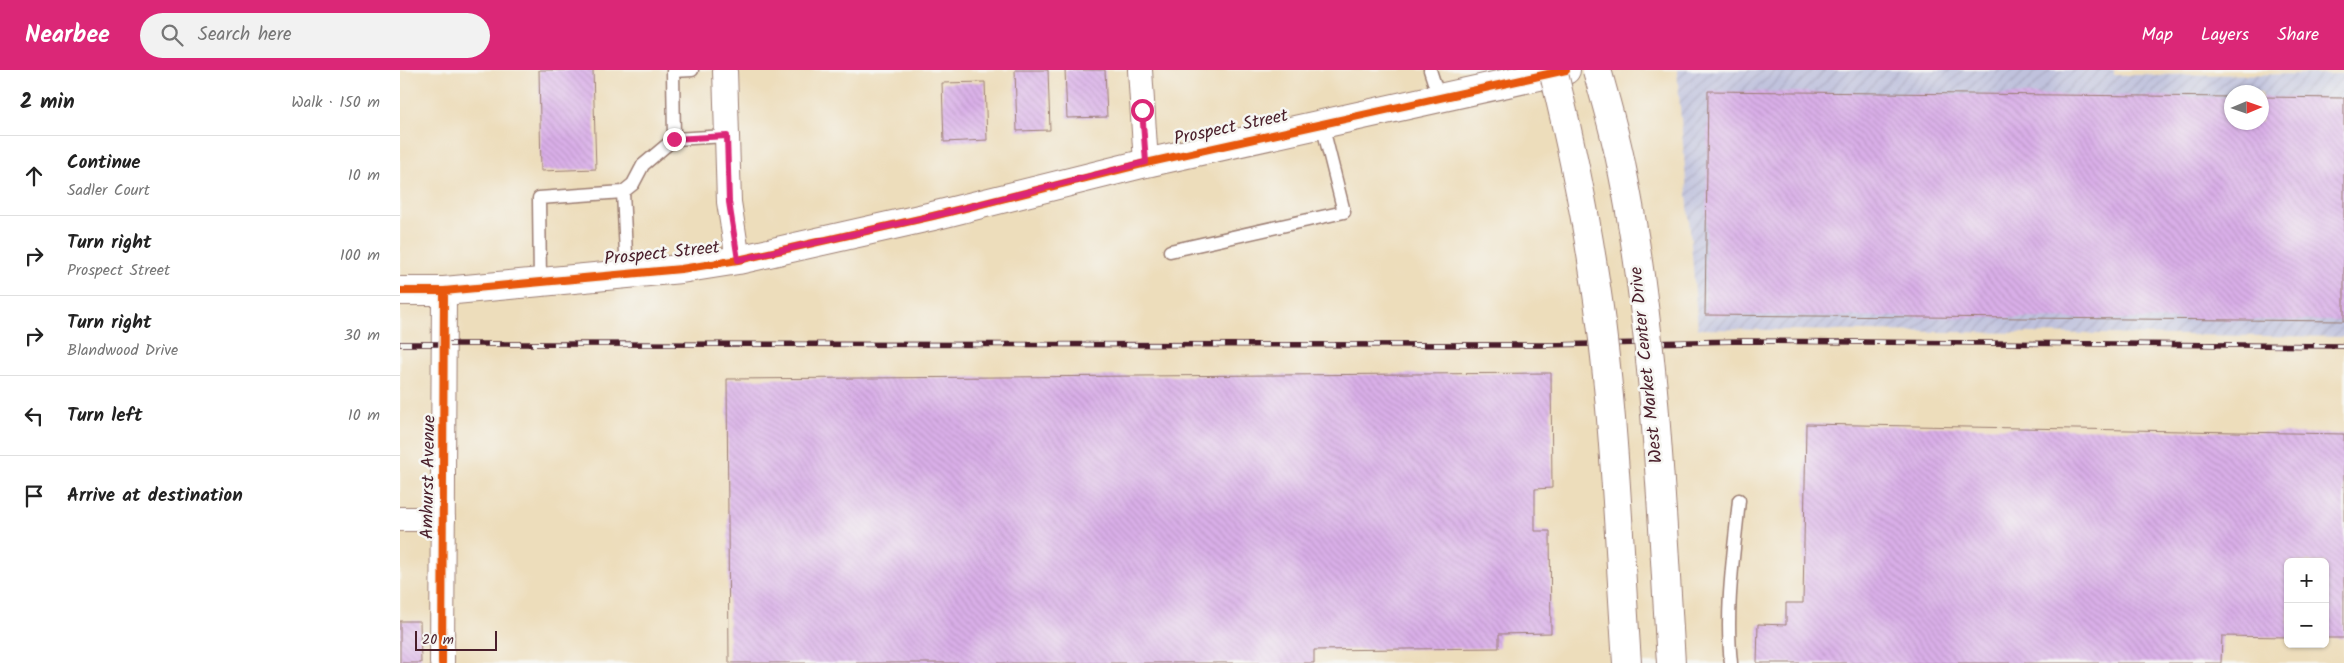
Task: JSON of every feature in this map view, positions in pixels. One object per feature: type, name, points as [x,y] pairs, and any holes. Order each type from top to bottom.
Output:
[{"type":"street","points":[[725,70],[729,202],[738,260]]},
{"type":"street","points":[[1140,70],[1146,162]]},
{"type":"street","points":[[1553,70],[1570,142],[1594,268],[1609,398],[1627,663]]},
{"type":"street","name":"Prospect Street","points":[[400,291],[444,291],[681,269],[738,260],[933,216],[1146,162],[1566,70]]},
{"type":"street","name":"West Market Center Drive","points":[[1597,70],[1622,169],[1646,317],[1671,663]]},
{"type":"street","name":"Amhurst Avenue","points":[[442,663],[444,291]]},
{"type":"street","points":[[400,519],[443,519]]},
{"type":"lane","points":[[674,139],[673,70],[692,70]]},
{"type":"lane","points":[[1430,70],[1438,98]]},
{"type":"lane","points":[[1170,251],[1344,212],[1322,124]]},
{"type":"lane","points":[[540,282],[539,198],[622,192],[633,184],[643,166],[674,139],[727,136]]},
{"type":"lane","points":[[622,192],[627,274]]},
{"type":"lane","points":[[1731,663],[1729,646],[1732,572],[1739,500]]},
{"type":"shaded area","points":[[1677,70],[2114,70],[2114,75],[2344,74],[2344,337],[1698,329]]},
{"type":"building","points":[[539,70],[593,70],[596,169],[541,171]]},
{"type":"building","points":[[1015,70],[1048,70],[1050,130],[1017,131]]},
{"type":"building","points":[[1065,70],[1105,70],[1107,117],[1067,118]]},
{"type":"building","points":[[985,82],[987,140],[944,142],[942,83]]},
{"type":"building","points":[[1708,91],[2224,97],[2224,130],[2269,130],[2269,97],[2344,98],[2344,321],[1705,315]]},
{"type":"building","points":[[1551,373],[1552,488],[1535,489],[1535,531],[1550,531],[1551,633],[1499,634],[1499,648],[1314,650],[1314,663],[729,663],[727,379]]},
{"type":"building","points":[[1806,424],[2344,434],[2344,638],[2329,638],[2329,558],[2284,558],[2284,637],[2222,636],[2221,663],[1757,663],[1758,624],[1786,625],[1786,603],[1803,603]]},
{"type":"building","points":[[400,621],[420,621],[421,663],[400,663]]},
{"type":"railway","points":[[400,344],[1545,345],[1742,341],[2344,346]]},
{"type":"cycle path","points":[[400,291],[444,291],[681,269],[738,260],[933,216],[1146,163],[1566,70]]},
{"type":"cycle path","points":[[442,663],[444,291]]},
{"type":"route","points":[[674,139],[727,136],[729,202],[738,260],[933,216],[1146,162],[1142,110]]}]
